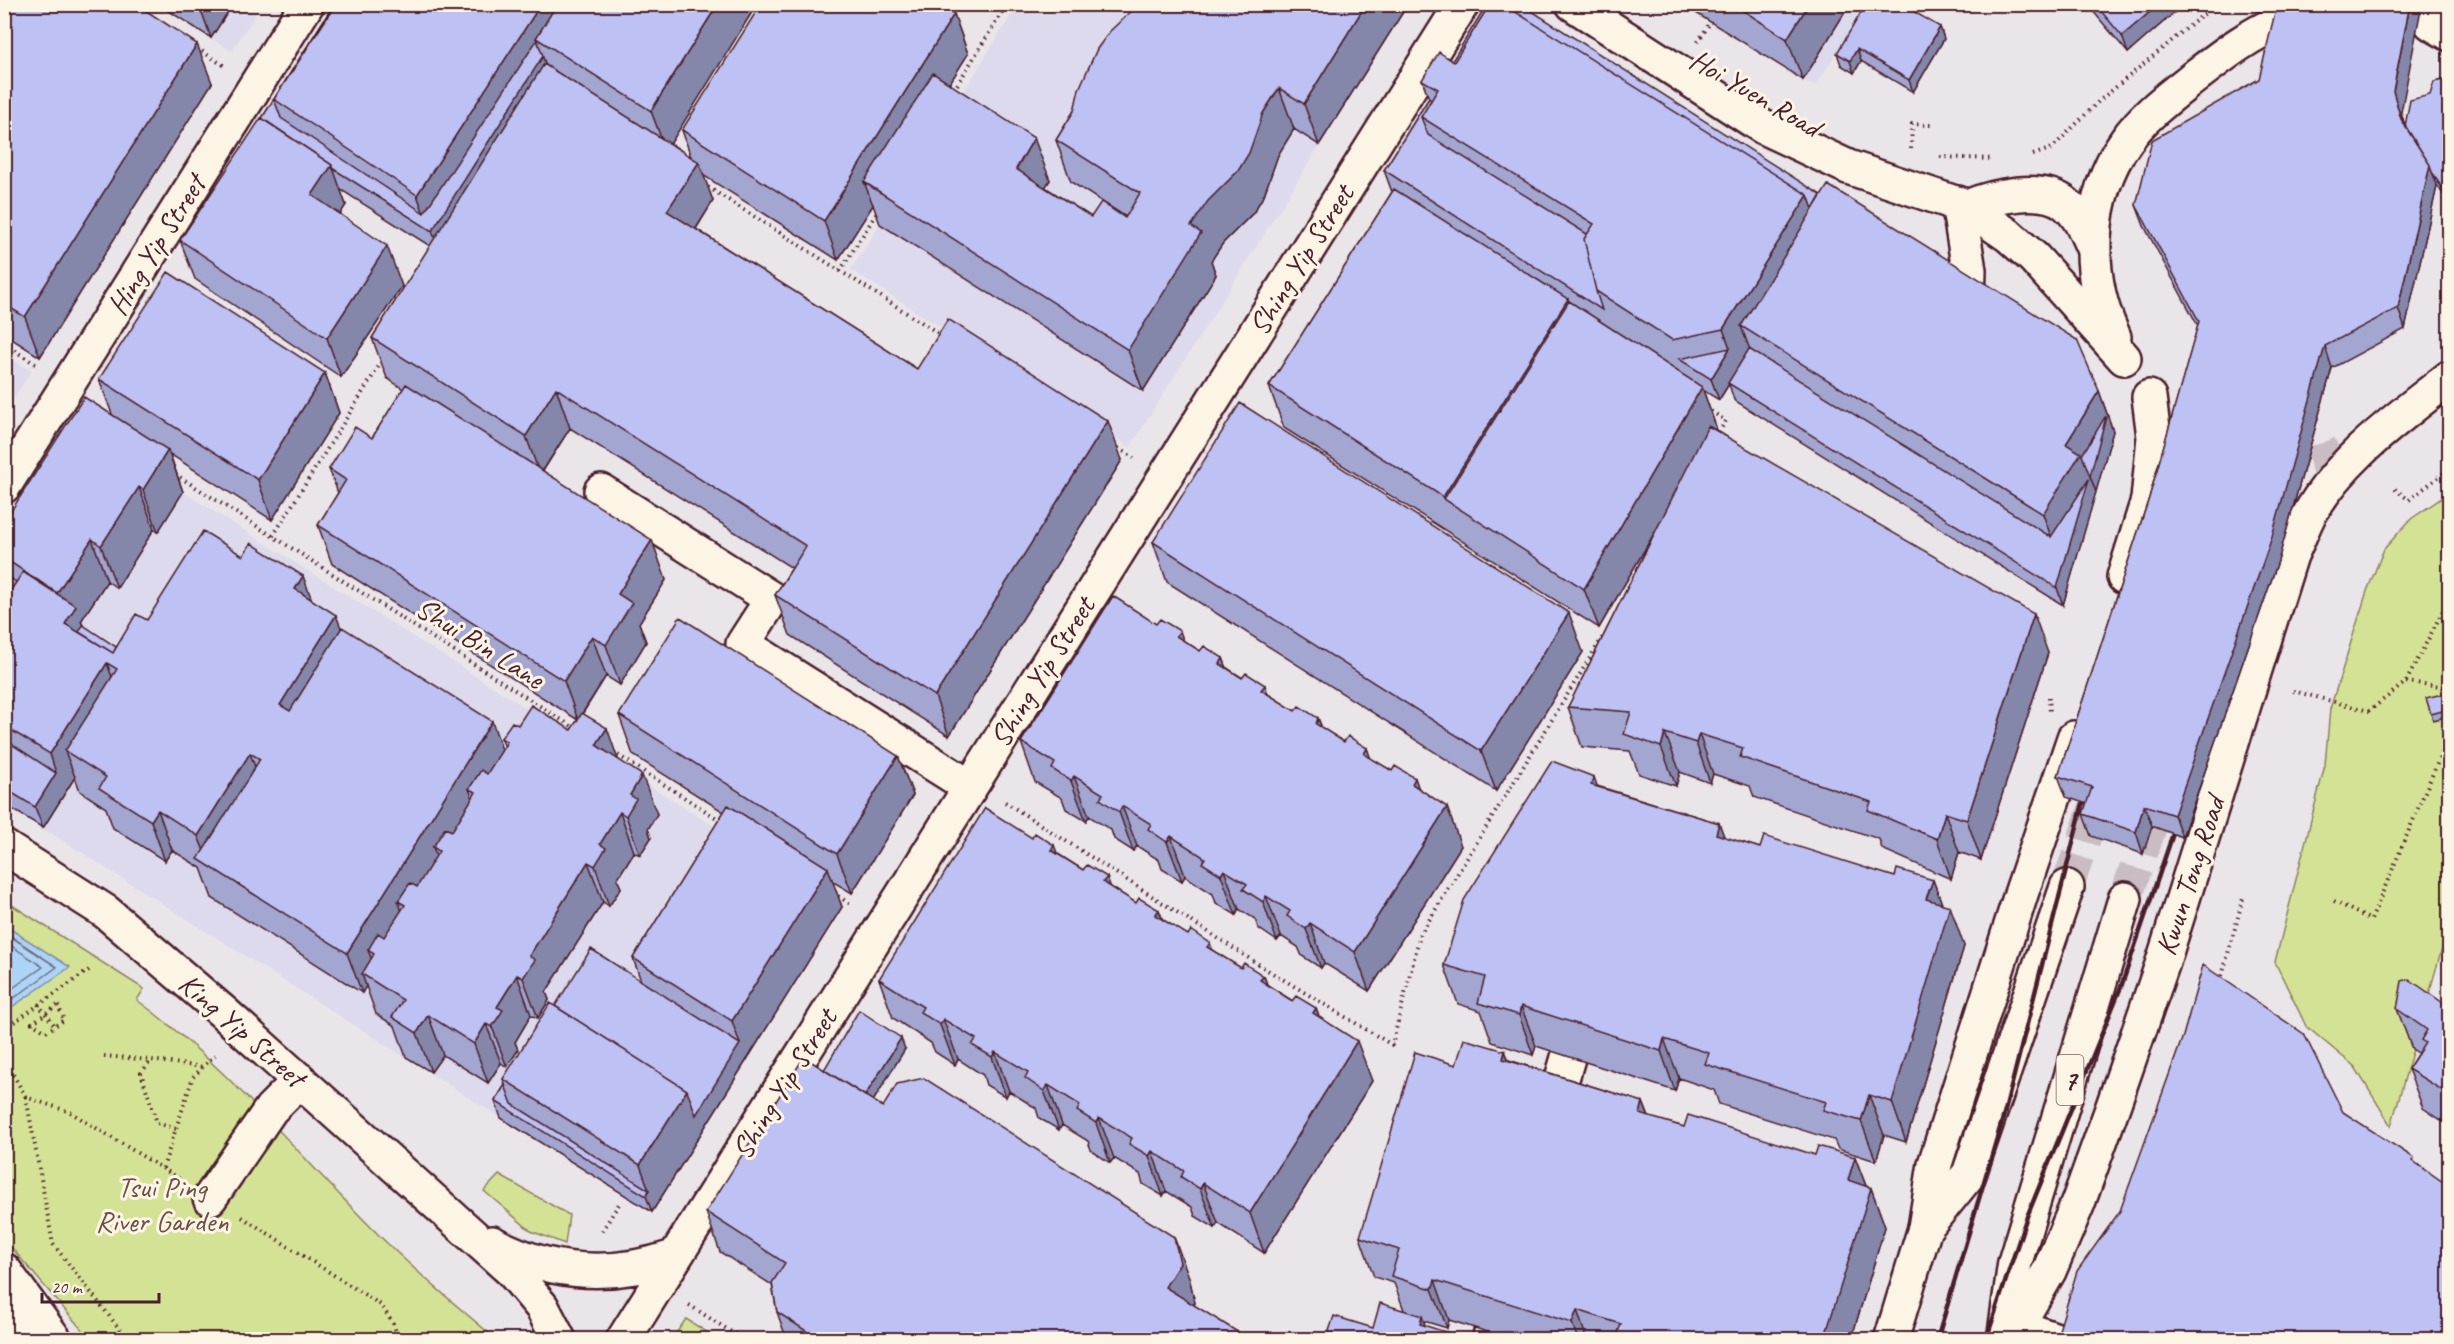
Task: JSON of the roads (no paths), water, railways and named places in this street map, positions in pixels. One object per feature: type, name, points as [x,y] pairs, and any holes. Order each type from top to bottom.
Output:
[{"type":"main road","name":"Hing Yip Street","points":[[4,486],[307,4]]},
{"type":"main road","name":"Shing Yip Street","points":[[622,1340],[674,1257],[985,792],[1462,4]]},
{"type":"main road","name":"Hoi Yuen Road","points":[[1574,4],[1763,127],[1848,167],[1963,205],[2008,235],[2034,258],[2124,358]]},
{"type":"main road","points":[[2182,438],[2149,397],[2124,358],[2106,319],[2097,281],[2093,248],[2100,192],[2126,141],[2162,103],[2273,13]]},
{"type":"main road","points":[[1968,303],[1970,270],[1963,205],[2018,193],[2039,195],[2065,202],[2081,221],[2093,248]]},
{"type":"main road","name":"Kwun Tong Road","points":[[2010,1335],[2049,1270],[2078,1203],[2166,951],[2292,555],[2308,517],[2328,488],[2355,456],[2388,426],[2450,377]]},
{"type":"main road","points":[[2114,611],[2148,500],[2154,437],[2149,397]]},
{"type":"main road","name":"Kwun Tong Road","points":[[2355,447],[2388,426]]},
{"type":"main road","points":[[601,491],[772,599],[743,644],[985,792]]},
{"type":"main road","points":[[1925,1228],[1935,1164],[2020,894],[2083,710]]},
{"type":"main road","name":"King Yip Street","points":[[4,847],[106,912],[300,1080],[512,1270],[542,1307],[559,1340]]},
{"type":"main road","name":"7","points":[[1891,1340],[1925,1228],[1969,1174],[2067,887]]},
{"type":"main road","name":"Kwun Tong Road","points":[[2010,1335],[2015,1262],[2125,899]]},
{"type":"main road","points":[[1544,1144],[1589,984]]},
{"type":"main road","points":[[210,1198],[271,1109],[300,1080]]},
{"type":"main road","name":"King Yip Street","points":[[467,1229],[510,1252],[554,1266],[602,1271],[640,1268],[674,1257]]},
{"type":"main road","points":[[1489,1340],[1511,1259]]},
{"type":"main road","points":[[4,1270],[55,1340]]},
{"type":"main road","points":[[4,1308],[30,1340]]},
{"type":"main road","points":[[2010,1335],[2057,1340]]},
{"type":"water","points":[[4,925],[70,967],[9,1009],[5,1006]]},
{"type":"tunnel","points":[[2262,474],[2327,459],[2355,447]]},
{"type":"tunnel","points":[[2067,887],[2103,785]]},
{"type":"tunnel","points":[[2125,899],[2156,811]]},
{"type":"railway","points":[[1937,1340],[2005,1111],[2087,787]]},
{"type":"railway","points":[[1986,1340],[2026,1219],[2121,987],[2179,816]]},
{"type":"park label","name":"Tsui Ping River Garden","points":[[162,1204]]}]
